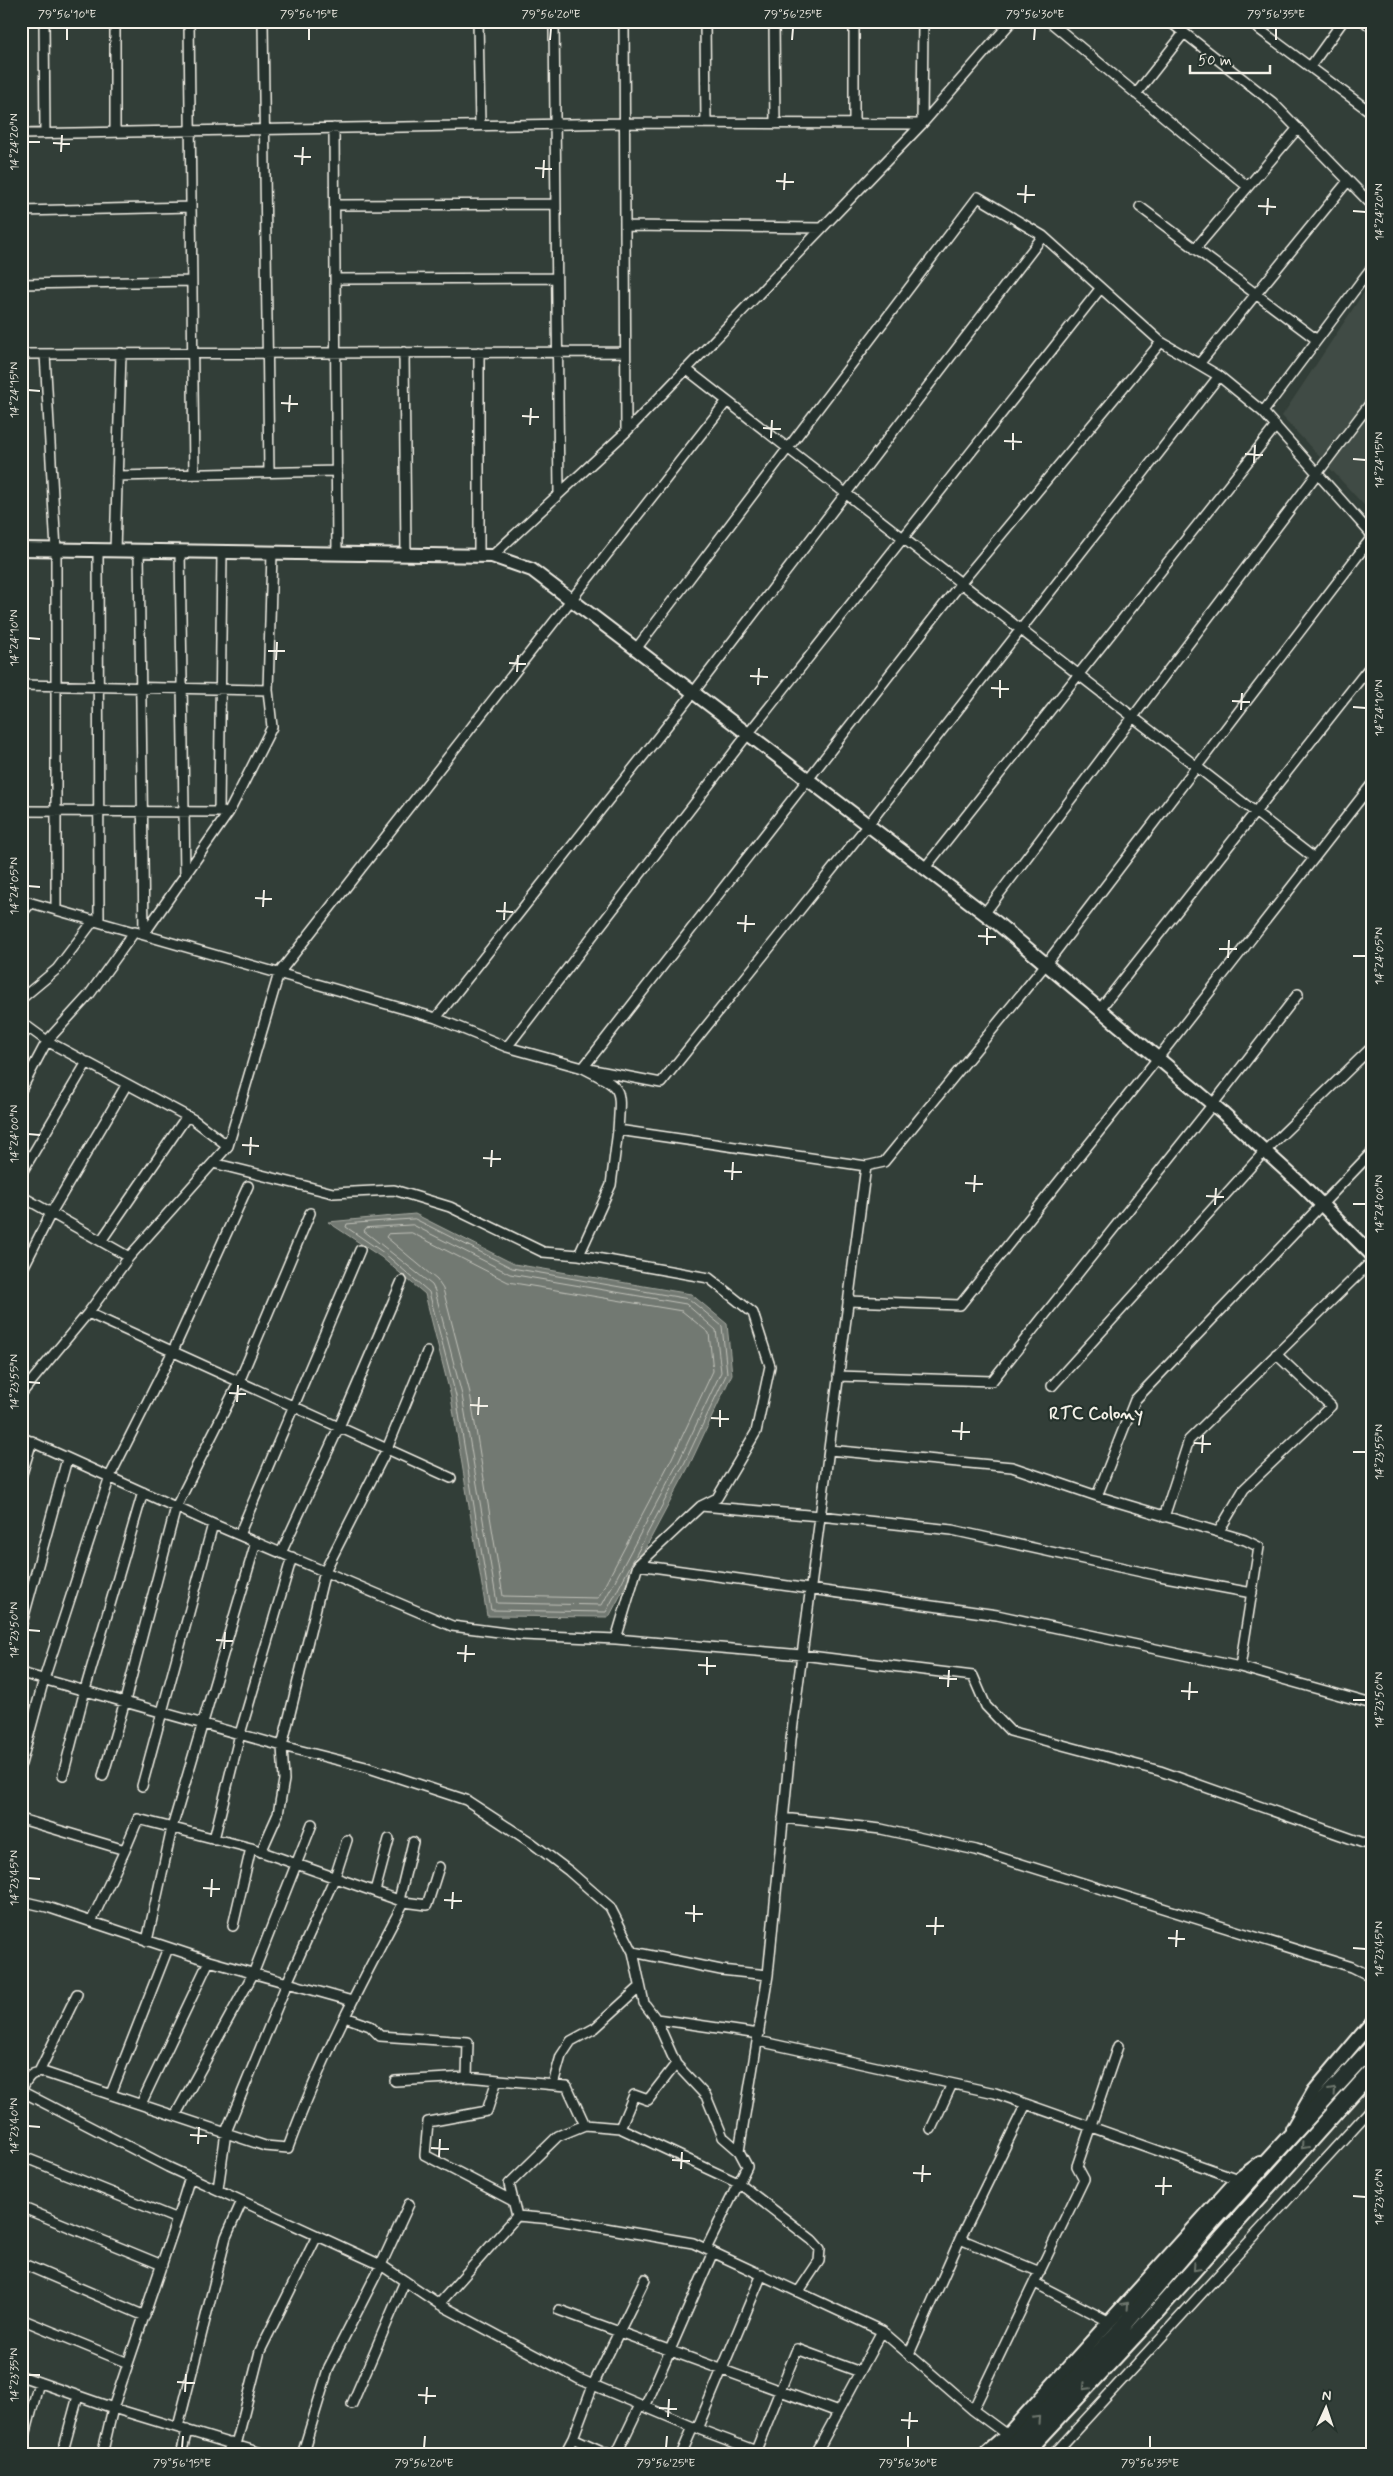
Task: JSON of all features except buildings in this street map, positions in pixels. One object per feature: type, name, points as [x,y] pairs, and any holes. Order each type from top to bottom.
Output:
[{"type":"highway","points":[[1003,2455],[1118,2332],[1213,2221],[1372,2046]]},
{"type":"highway","points":[[1024,2455],[1144,2325],[1372,2071]]},
{"type":"street","points":[[44,21],[45,133]]},
{"type":"street","points":[[115,21],[115,132]]},
{"type":"street","points":[[189,21],[194,474]]},
{"type":"street","points":[[263,21],[269,472]]},
{"type":"street","points":[[478,21],[480,126]]},
{"type":"street","points":[[554,21],[559,494]]},
{"type":"street","points":[[624,21],[626,432]]},
{"type":"street","points":[[705,21],[706,123]]},
{"type":"street","points":[[774,21],[775,124]]},
{"type":"street","points":[[854,21],[854,124]]},
{"type":"street","points":[[922,124],[923,21]]},
{"type":"street","points":[[486,556],[559,494],[626,432],[922,124],[1012,21]]},
{"type":"street","points":[[1049,21],[1248,187]]},
{"type":"street","points":[[1169,21],[1272,102],[1372,205]]},
{"type":"street","points":[[1248,21],[1372,113]]},
{"type":"street","points":[[1310,67],[1344,21]]},
{"type":"street","points":[[1364,21],[1372,28]]},
{"type":"street","points":[[1136,94],[1184,33]]},
{"type":"street","points":[[21,134],[624,123],[922,124]]},
{"type":"street","points":[[334,128],[337,554]]},
{"type":"street","points":[[1195,249],[1298,128]]},
{"type":"street","points":[[1199,364],[1348,181]]},
{"type":"street","points":[[618,1130],[866,1166],[884,1162],[1046,964],[1372,536],[1263,412],[1219,376],[1161,342],[1043,236],[978,197],[636,649]]},
{"type":"street","points":[[335,205],[556,204]]},
{"type":"street","points":[[21,211],[191,207]]},
{"type":"street","points":[[1140,207],[1317,340]]},
{"type":"street","points":[[625,226],[822,228]]},
{"type":"street","points":[[436,1018],[693,693],[1043,236]]},
{"type":"street","points":[[1263,412],[1372,267]]},
{"type":"street","points":[[336,279],[556,278]]},
{"type":"street","points":[[21,284],[192,281]]},
{"type":"street","points":[[507,1046],[748,734],[1100,289]]},
{"type":"street","points":[[583,1068],[961,582],[1161,342]]},
{"type":"street","points":[[404,352],[406,555]]},
{"type":"street","points":[[479,352],[486,556]]},
{"type":"street","points":[[21,354],[626,352]]},
{"type":"street","points":[[115,550],[121,353]]},
{"type":"street","points":[[45,354],[56,550],[56,910]]},
{"type":"street","points":[[686,369],[1314,858]]},
{"type":"street","points":[[21,900],[436,1018],[507,1046],[583,1068],[661,1082],[867,826],[1219,376]]},
{"type":"street","points":[[21,1394],[88,1312],[129,1257],[228,1146],[278,973],[727,401]]},
{"type":"street","points":[[984,914],[1372,401]]},
{"type":"street","points":[[924,868],[1276,426]]},
{"type":"street","points":[[117,476],[337,470]]},
{"type":"street","points":[[21,549],[486,556],[532,570],[924,868],[1046,964],[1214,1104],[1322,1204],[1372,1255]]},
{"type":"street","points":[[21,999],[56,969],[97,921],[99,811],[98,550]]},
{"type":"street","points":[[139,551],[142,812],[139,933]]},
{"type":"street","points":[[180,552],[185,876]]},
{"type":"street","points":[[219,812],[222,552]]},
{"type":"street","points":[[21,1090],[47,1041],[89,995],[185,876],[229,812],[272,727],[268,690],[272,553]]},
{"type":"street","points":[[1100,1009],[1372,664]]},
{"type":"street","points":[[21,685],[268,690]]},
{"type":"street","points":[[848,1301],[960,1305],[1158,1058],[1372,784]]},
{"type":"street","points":[[21,810],[229,812]]},
{"type":"street","points":[[21,914],[31,903]]},
{"type":"street","points":[[838,1376],[992,1381],[1214,1104],[1298,994]]},
{"type":"street","points":[[21,1037],[25,1025],[47,1041],[187,1116],[228,1146]]},
{"type":"street","points":[[1052,1386],[1265,1151],[1372,1047]]},
{"type":"street","points":[[21,1174],[87,1062]]},
{"type":"street","points":[[579,1254],[611,1185],[620,1095],[613,1084],[583,1068]]},
{"type":"street","points":[[21,1272],[51,1213],[127,1084]]},
{"type":"street","points":[[102,1241],[187,1116]]},
{"type":"street","points":[[1096,1496],[1135,1400],[1372,1152]]},
{"type":"street","points":[[213,1163],[333,1193],[394,1190],[450,1207],[543,1252],[579,1254],[709,1278],[753,1313],[770,1366],[756,1432],[717,1498],[701,1506],[638,1565],[616,1639]]},
{"type":"street","points":[[739,2151],[768,1975],[783,1818],[809,1589],[866,1166]]},
{"type":"street","points":[[21,1764],[44,1679],[110,1476],[173,1352],[248,1186]]},
{"type":"street","points":[[21,1196],[129,1257]]},
{"type":"street","points":[[103,1776],[125,1701],[176,1507],[239,1382],[310,1212]]},
{"type":"street","points":[[240,1535],[360,1250]]},
{"type":"street","points":[[1164,1517],[1189,1440],[1372,1261]]},
{"type":"street","points":[[281,1553],[339,1427],[402,1281]]},
{"type":"street","points":[[88,1312],[451,1478]]},
{"type":"street","points":[[261,1852],[278,1814],[284,1780],[282,1746],[325,1571],[387,1449],[427,1352]]},
{"type":"street","points":[[1219,1531],[1244,1489],[1331,1406],[1276,1354]]},
{"type":"street","points":[[21,1437],[213,1524],[325,1571],[434,1620],[452,1626],[522,1635],[616,1639],[802,1655],[973,1676],[986,1706],[1010,1731],[1160,1771],[1372,1846]]},
{"type":"street","points":[[21,1477],[32,1441]]},
{"type":"street","points":[[828,1450],[1012,1467],[1096,1496],[1164,1517],[1219,1531],[1259,1547],[1240,1666]]},
{"type":"street","points":[[21,1627],[67,1459]]},
{"type":"street","points":[[63,1776],[84,1690],[143,1492]]},
{"type":"street","points":[[701,1506],[952,1530],[1160,1576],[1252,1592]]},
{"type":"street","points":[[142,1786],[213,1524]]},
{"type":"street","points":[[147,1941],[172,1828],[201,1723],[256,1542]]},
{"type":"street","points":[[214,1839],[240,1734],[292,1557]]},
{"type":"street","points":[[638,1565],[997,1615],[1240,1666],[1372,1704]]},
{"type":"street","points":[[21,1672],[282,1746],[366,1767],[466,1800],[532,1842],[610,1907],[633,1952],[644,2002],[656,2019],[676,2064],[706,2096],[723,2137],[739,2151],[747,2166],[669,2350],[643,2406],[616,2455]]},
{"type":"street","points":[[783,1818],[881,1829],[976,1850],[1352,1967],[1372,1977]]},
{"type":"street","points":[[91,1922],[138,1819],[251,1848],[401,1901],[427,1906],[439,1867]]},
{"type":"street","points":[[21,1820],[125,1850]]},
{"type":"street","points":[[174,2116],[253,1974],[298,1864],[312,1824]]},
{"type":"street","points":[[375,1892],[389,1839]]},
{"type":"street","points":[[218,2189],[226,2132],[287,1983],[335,1877],[347,1840]]},
{"type":"street","points":[[413,1842],[401,1901],[304,2104],[288,2148],[265,2146],[40,2072],[29,2075],[21,2091],[190,2177],[381,2265],[438,2304],[593,2385],[755,2453],[767,2455]]},
{"type":"street","points":[[233,1926],[251,1848]]},
{"type":"street","points":[[21,1901],[209,1961],[352,2001]]},
{"type":"street","points":[[111,2094],[168,1948]]},
{"type":"street","points":[[633,1952],[721,1970],[768,1975]]},
{"type":"street","points":[[141,2104],[209,1961]]},
{"type":"street","points":[[553,2084],[561,2056],[571,2041],[595,2028],[640,1987]]},
{"type":"street","points":[[40,2072],[77,1994]]},
{"type":"street","points":[[345,2016],[370,2026],[380,2036],[468,2042],[467,2077]]},
{"type":"street","points":[[656,2019],[758,2037],[995,2094],[1238,2179]]},
{"type":"street","points":[[984,2455],[1007,2435],[1238,2179],[1280,2149],[1314,2091],[1372,2022]]},
{"type":"street","points":[[973,2410],[1084,2179],[1077,2166],[1118,2046]]},
{"type":"street","points":[[620,2128],[634,2095],[648,2100],[676,2064]]},
{"type":"street","points":[[395,2081],[467,2077],[567,2086],[585,2125]]},
{"type":"street","points":[[497,2080],[487,2111],[428,2122],[425,2154],[511,2200]]},
{"type":"street","points":[[931,2129],[952,2084]]},
{"type":"street","points":[[909,2354],[960,2238],[1026,2104]]},
{"type":"street","points":[[1053,2455],[1372,2108]]},
{"type":"street","points":[[517,2216],[511,2200],[509,2184],[558,2136],[585,2125],[620,2128],[740,2184],[812,2240],[820,2249],[819,2261],[799,2291]]},
{"type":"street","points":[[21,2156],[178,2219]]},
{"type":"street","points":[[102,2455],[113,2408],[178,2219],[190,2177]]},
{"type":"street","points":[[181,2455],[183,2429],[226,2237],[242,2201]]},
{"type":"street","points":[[302,2455],[329,2367],[381,2265],[409,2204]]},
{"type":"street","points":[[21,2208],[162,2265]]},
{"type":"street","points":[[517,2216],[552,2219],[684,2242],[710,2250],[882,2331],[973,2410],[1007,2435]]},
{"type":"street","points":[[438,2304],[517,2216]]},
{"type":"street","points":[[227,2455],[233,2444],[260,2352],[317,2236]]},
{"type":"street","points":[[960,2238],[1040,2272]]},
{"type":"street","points":[[21,2262],[145,2316]]},
{"type":"street","points":[[681,2455],[722,2370],[762,2274]]},
{"type":"street","points":[[564,2455],[573,2438],[593,2385],[645,2279]]},
{"type":"street","points":[[352,2404],[405,2281]]},
{"type":"street","points":[[1035,2283],[1110,2322]]},
{"type":"street","points":[[558,2310],[838,2412]]},
{"type":"street","points":[[21,2318],[128,2363]]},
{"type":"street","points":[[815,2455],[882,2331]]},
{"type":"street","points":[[755,2453],[797,2349],[860,2372]]},
{"type":"street","points":[[21,2376],[113,2408],[262,2454]]},
{"type":"street","points":[[21,2450],[39,2382]]},
{"type":"street","points":[[62,2455],[78,2396]]},
{"type":"street","points":[[573,2438],[611,2455]]},
{"type":"shaded area","points":[[1372,280],[1372,514],[1282,416]]},
{"type":"water","points":[[415,1214],[514,1264],[691,1294],[727,1324],[732,1374],[689,1466],[609,1617],[487,1616],[451,1397],[425,1294],[381,1257],[328,1222]]},
{"type":"district","name":"RTC Colony","points":[[1096,1414]]}]
